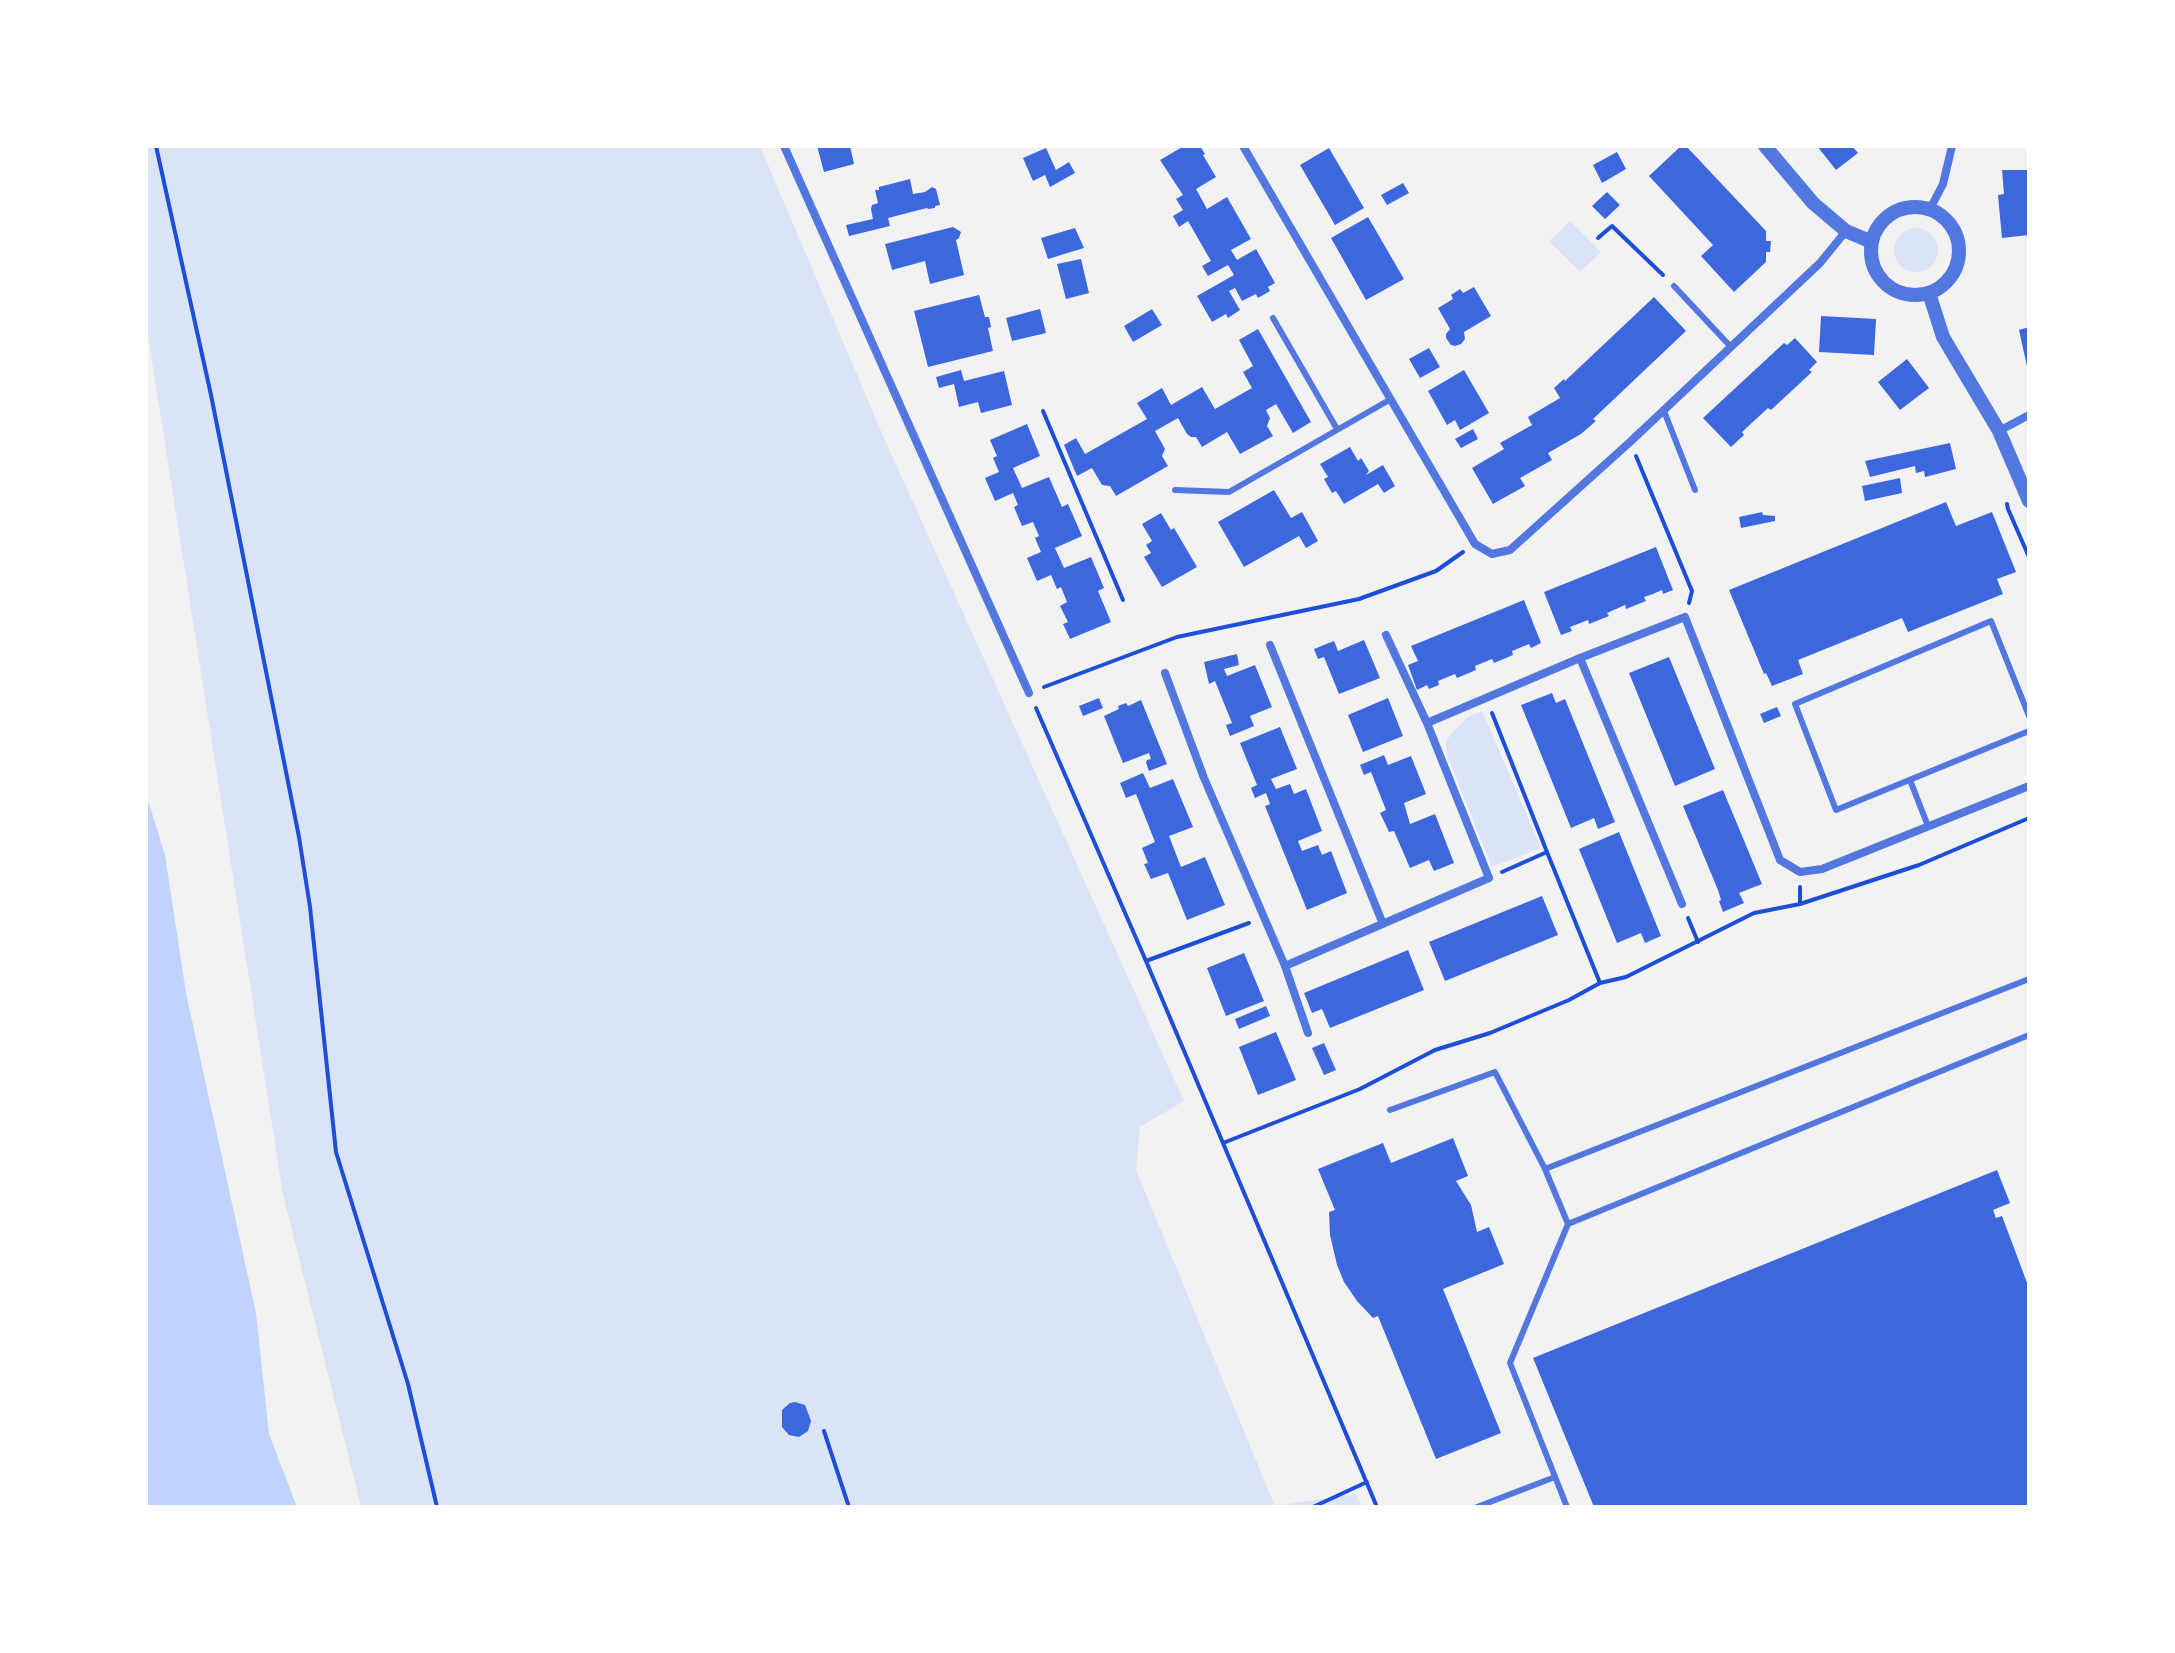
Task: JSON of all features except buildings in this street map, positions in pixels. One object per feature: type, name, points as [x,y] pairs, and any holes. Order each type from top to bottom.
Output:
[{"type":"street","points":[[784,146],[1029,693]]},
{"type":"street","points":[[1243,146],[1475,544],[1492,554],[1510,550],[1664,411],[1820,263],[1846,231]]},
{"type":"street","points":[[1765,146],[1813,203],[1846,231],[1872,242]]},
{"type":"street","points":[[1930,209],[1943,184],[1952,146]]},
{"type":"street","points":[[1911,206],[1930,209],[1946,218],[1956,233],[1960,251],[1956,270],[1945,284],[1929,293],[1914,295],[1899,292],[1886,284],[1876,272],[1871,257],[1872,242],[1879,225],[1893,212],[1911,206]]},
{"type":"street","points":[[1929,293],[1943,337],[1999,431],[2029,501]]},
{"type":"street","points":[[1999,431],[2029,415]]},
{"type":"street","points":[[1427,723],[1685,617],[1780,860],[1800,872],[1822,869],[2029,786]]},
{"type":"street","points":[[1285,966],[1489,878],[1427,723],[1386,635]]},
{"type":"street","points":[[1270,645],[1383,924]]},
{"type":"street","points":[[1580,658],[1682,904]]},
{"type":"street","points":[[1165,673],[1204,778],[1285,966],[1308,1033]]},
{"type":"lane","points":[[1674,286],[1731,347]]},
{"type":"lane","points":[[1273,318],[1337,429]]},
{"type":"lane","points":[[1175,490],[1229,492],[1391,399]]},
{"type":"lane","points":[[1664,411],[1695,490]]},
{"type":"lane","points":[[2029,716],[1991,621],[1795,704],[1836,810],[2029,731]]},
{"type":"lane","points":[[1910,780],[1928,826]]},
{"type":"lane","points":[[1545,1169],[2029,979]]},
{"type":"lane","points":[[1567,1507],[1510,1363],[1568,1224],[2029,1035]]},
{"type":"lane","points":[[1390,1110],[1495,1072],[1545,1169],[1568,1224]]},
{"type":"lane","points":[[1477,1507],[1555,1477]]},
{"type":"path","points":[[156,146],[211,395],[299,837],[310,907],[336,1152],[408,1384],[437,1507]]},
{"type":"path","points":[[1598,238],[1612,226],[1674,286]]},
{"type":"path","points":[[1043,411],[1123,600]]},
{"type":"path","points":[[1630,442],[1692,591],[1685,617]]},
{"type":"path","points":[[2020,483],[2007,492],[2008,509],[2029,557]]},
{"type":"path","points":[[1377,1507],[1029,693],[1177,637],[1359,599],[1436,571],[1475,544]]},
{"type":"path","points":[[1486,697],[1600,983]]},
{"type":"path","points":[[1223,1143],[1360,1089],[1435,1050],[1490,1033],[1569,1000],[1600,983],[1626,977],[1754,913],[1800,904],[1919,865],[2029,818]]},
{"type":"path","points":[[1489,878],[1547,852]]},
{"type":"path","points":[[1682,904],[1698,942]]},
{"type":"path","points":[[1146,961],[1264,917]]},
{"type":"path","points":[[824,1431],[849,1507]]},
{"type":"path","points":[[1313,1507],[1367,1482]]},
{"type":"shaded area","points":[[146,146],[760,146],[884,438],[1184,1101],[1140,1127],[1136,1170],[1275,1506],[1356,1494],[1362,1507],[361,1507],[283,1195],[146,323]]},
{"type":"shaded area","points":[[1570,221],[1601,252],[1580,272],[1549,241]]},
{"type":"shaded area","points":[[1916,228],[1932,234],[1938,250],[1932,266],[1916,272],[1900,266],[1894,250],[1900,234]]},
{"type":"shaded area","points":[[1482,711],[1541,848],[1492,867],[1447,755],[1446,741],[1468,717]]},
{"type":"water","points":[[146,794],[165,855],[186,993],[256,1313],[269,1434],[297,1507],[146,1507]]}]
